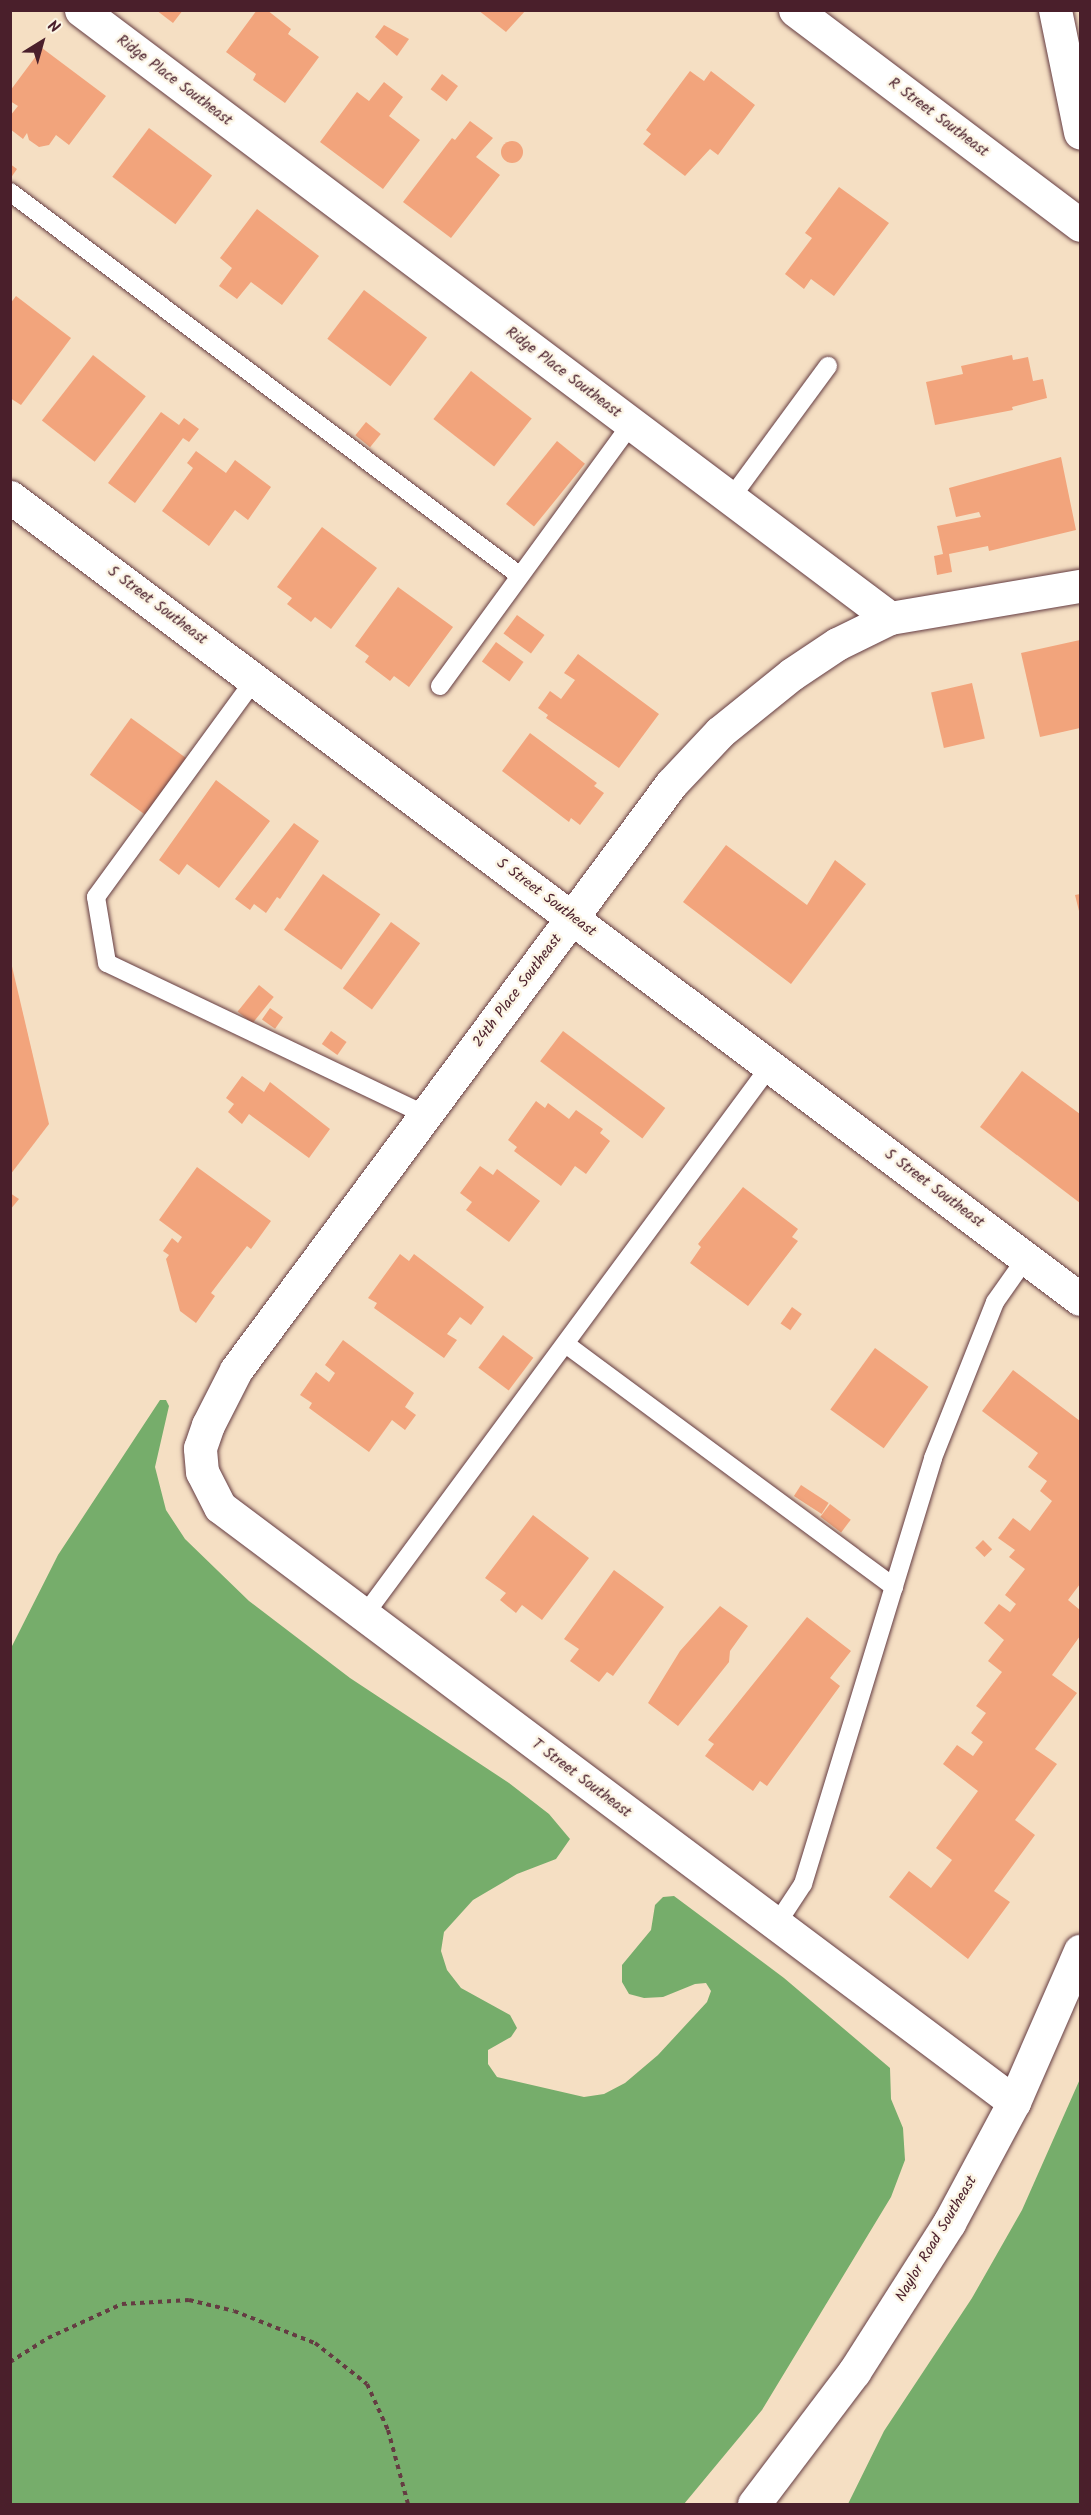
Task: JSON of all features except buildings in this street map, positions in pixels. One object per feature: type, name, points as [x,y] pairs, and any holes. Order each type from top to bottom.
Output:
[{"type":"street","name":"Ridge Place Southeast","points":[[81,10],[890,618]]},
{"type":"street","name":"R Street Southeast","points":[[795,10],[1080,225]]},
{"type":"street","points":[[1055,10],[1080,132]]},
{"type":"street","name":"S Street Southeast","points":[[10,497],[1080,1299]]},
{"type":"street","points":[[890,618],[1080,586]]},
{"type":"street","name":"24th Place Southeast","points":[[208,1425],[236,1370],[671,784],[720,732],[792,674],[837,644],[890,618]]},
{"type":"street","name":"T Street Southeast","points":[[208,1425],[200,1448],[202,1472],[219,1507],[1014,2102]]},
{"type":"street","name":"Naylor Road Southeast","points":[[754,2505],[847,2381],[903,2298],[954,2214],[1014,2102],[1080,1951]]},
{"type":"lane","points":[[10,192],[519,575]]},
{"type":"lane","points":[[731,498],[828,366]]},
{"type":"lane","points":[[440,686],[631,424]]},
{"type":"lane","points":[[255,680],[96,897],[107,963],[425,1115]]},
{"type":"lane","points":[[363,1617],[567,1344],[770,1066]]},
{"type":"lane","points":[[776,1925],[803,1884],[933,1458],[994,1302],[1026,1258]]},
{"type":"lane","points":[[567,1344],[894,1587]]},
{"type":"path","points":[[10,2362],[48,2338],[122,2304],[189,2300],[234,2311],[315,2343],[367,2384],[388,2430],[408,2505]]},
{"type":"green space","points":[[160,1400],[166,1400],[169,1406],[155,1467],[166,1510],[185,1539],[249,1601],[350,1678],[509,1783],[549,1814],[570,1839],[556,1859],[517,1874],[473,1900],[444,1932],[441,1951],[447,1970],[461,1988],[510,2015],[517,2028],[511,2037],[488,2050],[488,2064],[497,2077],[584,2097],[604,2094],[625,2083],[658,2055],[707,2002],[711,1991],[706,1983],[695,1984],[663,1997],[644,1998],[629,1994],[622,1982],[622,1965],[651,1930],[655,1905],[663,1897],[674,1896],[784,1978],[890,2068],[891,2099],[903,2128],[905,2160],[891,2197],[762,2410],[684,2504],[11,2504],[11,1648],[58,1555]]},
{"type":"green space","points":[[1080,2079],[1080,2504],[848,2504],[884,2431],[972,2298],[1022,2210]]}]
